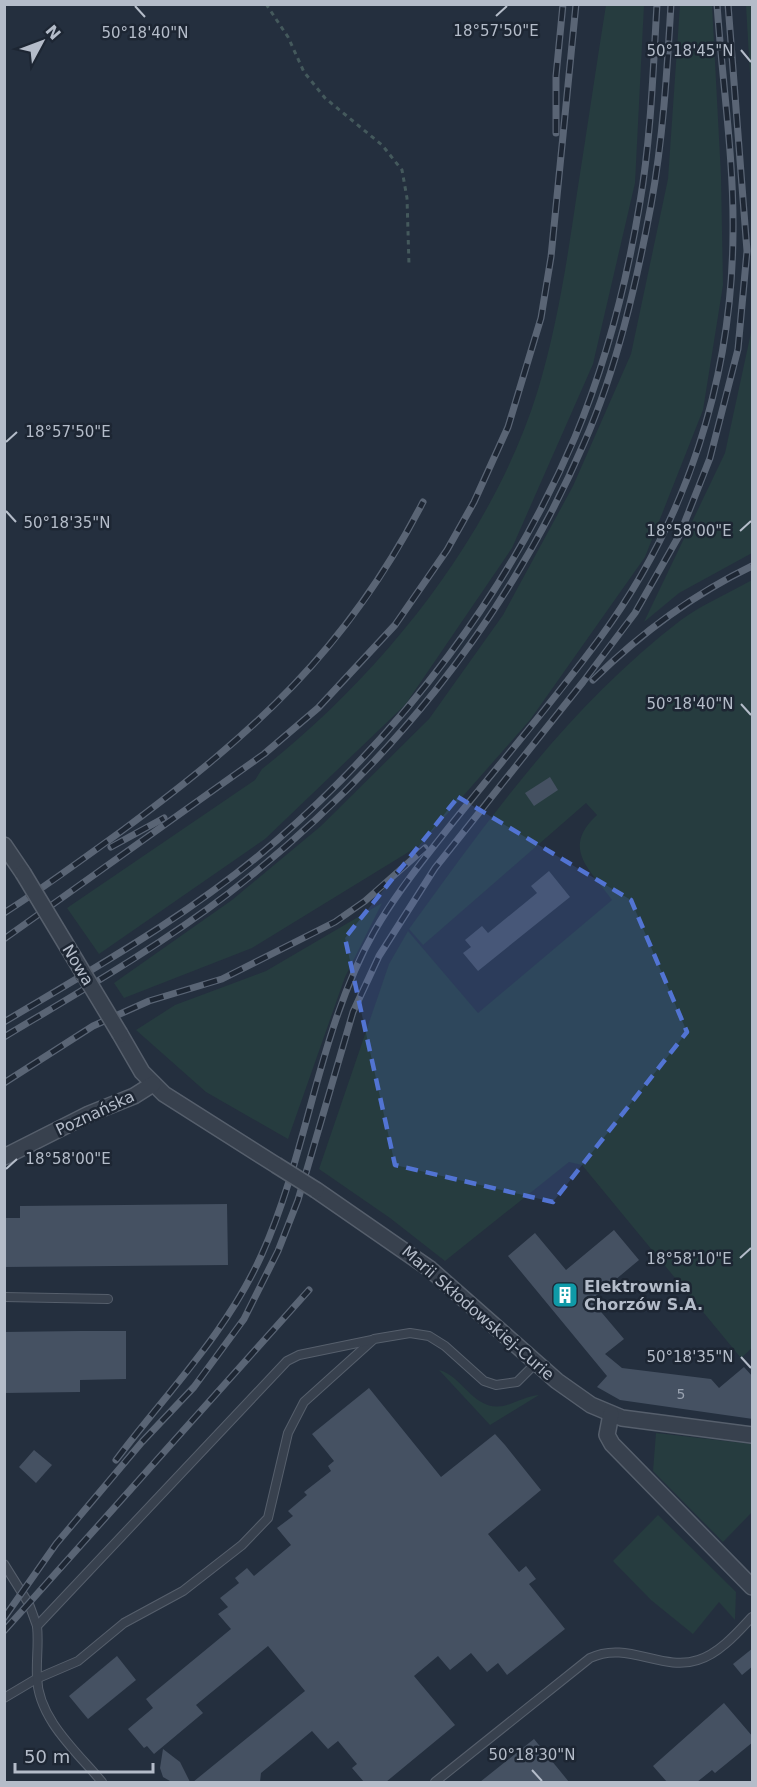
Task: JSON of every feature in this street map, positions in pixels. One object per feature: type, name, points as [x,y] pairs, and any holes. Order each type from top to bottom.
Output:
[{"type":"street","name":"Nowa","points":[[4,845],[142,1072],[153,1084]]},
{"type":"street","name":"Poznańska","points":[[4,1157],[88,1114],[134,1096],[153,1084]]},
{"type":"street","name":"Marii Skłodowskiej-Curie","points":[[153,1084],[164,1094],[316,1190],[430,1269],[572,1393],[611,1414],[649,1423],[753,1435]]},
{"type":"street","points":[[611,1414],[607,1435],[612,1444],[753,1587]]},
{"type":"lane","points":[[4,1297],[108,1299]]},
{"type":"lane","points":[[37,1626],[287,1362],[299,1355],[410,1333],[429,1336],[445,1346],[484,1381],[496,1385],[518,1382],[536,1363]]},
{"type":"lane","points":[[4,1698],[36,1679],[78,1661],[124,1623],[183,1591],[242,1545],[268,1518],[288,1433],[304,1402],[374,1339]]},
{"type":"lane","points":[[4,1564],[29,1604],[37,1626],[39,1647],[36,1679],[48,1717],[102,1782]]},
{"type":"lane","points":[[435,1782],[590,1658],[601,1653],[621,1651],[674,1662],[696,1661],[715,1651],[753,1617]]},
{"type":"path","points":[[267,4],[288,37],[304,72],[325,98],[382,145],[402,170],[408,210],[409,265]]},
{"type":"highlighted area","points":[[458,797],[631,900],[687,1032],[553,1202],[395,1165],[345,938]]},
{"type":"green space","points":[[606,5],[644,5],[635,183],[593,364],[512,548],[405,705],[265,839],[99,954],[67,908],[255,780],[262,769],[306,732],[349,691],[427,600],[461,551],[491,500],[517,447],[537,393],[556,319]]},
{"type":"green space","points":[[680,5],[712,5],[721,176],[723,285],[703,410],[645,557],[530,720],[420,845],[252,948],[124,998],[114,983],[232,900],[321,826],[429,719],[503,615],[573,486],[631,354],[668,179]]},
{"type":"green space","points":[[746,5],[752,5],[752,109]]},
{"type":"green space","points":[[752,328],[752,553],[679,593],[644,622],[725,453]]},
{"type":"green space","points":[[752,580],[752,1348],[741,1358],[582,1165],[569,1162],[445,1261],[390,1218],[319,1169],[389,964],[408,931],[478,1013],[612,900],[588,869],[580,849],[581,838],[586,827],[597,815],[586,803],[423,945],[409,929],[470,845],[534,764],[603,689],[681,620]]},
{"type":"green space","points":[[382,903],[345,977],[288,1139],[206,1092],[136,1030],[175,1005],[266,971]]},
{"type":"green space","points":[[439,1370],[455,1379],[476,1398],[493,1406],[503,1406],[539,1395],[490,1425]]},
{"type":"green space","points":[[656,1433],[752,1444],[752,1512],[723,1542],[653,1471]]},
{"type":"green space","points":[[658,1515],[736,1592],[735,1620],[719,1602],[693,1634],[651,1600],[613,1561]]},
{"type":"building","points":[[550,777],[558,790],[534,806],[525,793]]},
{"type":"building","points":[[549,871],[570,897],[478,971],[463,953],[471,947],[465,940],[482,926],[488,933],[537,893],[531,886]]},
{"type":"building","points":[[227,1204],[228,1265],[4,1267],[4,1218],[20,1218],[20,1206]]},
{"type":"building","points":[[614,1230],[639,1260],[591,1300],[624,1339],[605,1354],[622,1368],[711,1379],[719,1388],[744,1367],[753,1377],[753,1419],[620,1400],[597,1387],[607,1376],[508,1256],[535,1233],[566,1270]]},
{"type":"building","points":[[126,1331],[126,1379],[80,1380],[80,1392],[4,1393],[4,1332]]},
{"type":"building","points":[[369,1388],[441,1477],[495,1434],[505,1445],[541,1490],[488,1534],[519,1572],[526,1566],[536,1579],[529,1584],[565,1629],[507,1675],[498,1663],[487,1672],[471,1653],[450,1670],[438,1656],[414,1676],[455,1725],[386,1782],[364,1782],[352,1768],[357,1764],[338,1741],[328,1749],[312,1731],[261,1773],[260,1782],[193,1782],[305,1691],[268,1646],[196,1705],[203,1713],[154,1754],[147,1746],[144,1748],[128,1729],[153,1708],[146,1699],[231,1629],[218,1614],[228,1607],[220,1598],[239,1583],[235,1578],[247,1568],[254,1576],[291,1545],[277,1528],[293,1516],[288,1511],[307,1495],[304,1492],[331,1471],[328,1466],[334,1461],[312,1434]]},
{"type":"building","points":[[34,1450],[52,1465],[36,1483],[19,1467]]},
{"type":"building","points":[[753,1648],[753,1666],[742,1675],[733,1664]]},
{"type":"building","points":[[117,1656],[136,1680],[88,1719],[69,1696]]},
{"type":"building","points":[[724,1703],[753,1737],[753,1742],[715,1773],[712,1770],[697,1782],[667,1782],[653,1766]]},
{"type":"building","points":[[534,1739],[569,1782],[480,1782]]},
{"type":"building","points":[[163,1749],[180,1762],[190,1782],[170,1781],[163,1777],[160,1768]]},
{"type":"railway","points":[[556,133],[556,76],[563,4]]},
{"type":"railway","points":[[4,939],[264,754],[318,708],[395,625],[447,550],[474,502],[508,427],[541,318],[551,257],[576,4]]},
{"type":"railway","points":[[4,1022],[144,938],[212,892],[276,841],[323,798],[409,706],[485,604],[548,494],[575,437],[606,351],[629,262],[644,178],[657,4]]},
{"type":"railway","points":[[4,1037],[175,932],[229,893],[285,847],[339,798],[389,746],[478,633],[518,572],[553,509],[584,443],[616,356],[639,265],[659,155],[671,4]]},
{"type":"railway","points":[[116,1460],[214,1336],[248,1283],[278,1214],[340,1008],[375,930],[424,859],[600,638],[631,593],[680,496],[699,446],[713,394],[724,341],[731,287],[732,176],[717,4]]},
{"type":"railway","points":[[4,1618],[56,1544],[142,1442],[194,1387],[244,1319],[278,1251],[298,1200],[353,1012],[379,956],[435,868],[635,613],[680,534],[710,458],[738,349],[747,251],[728,4]]},
{"type":"railway","points":[[4,913],[79,862],[170,794],[255,723],[294,685],[362,602],[394,555],[423,502]]},
{"type":"railway","points":[[593,680],[630,646],[668,616],[709,589],[752,566]]},
{"type":"railway","points":[[111,847],[164,818]]},
{"type":"railway","points":[[4,1083],[93,1026],[149,1001],[222,979],[335,922],[365,901],[425,848]]},
{"type":"railway","points":[[4,1631],[309,1290]]},
{"type":"place","name":"Elektrownia Chorzów S.A.","points":[[565,1295]]}]
